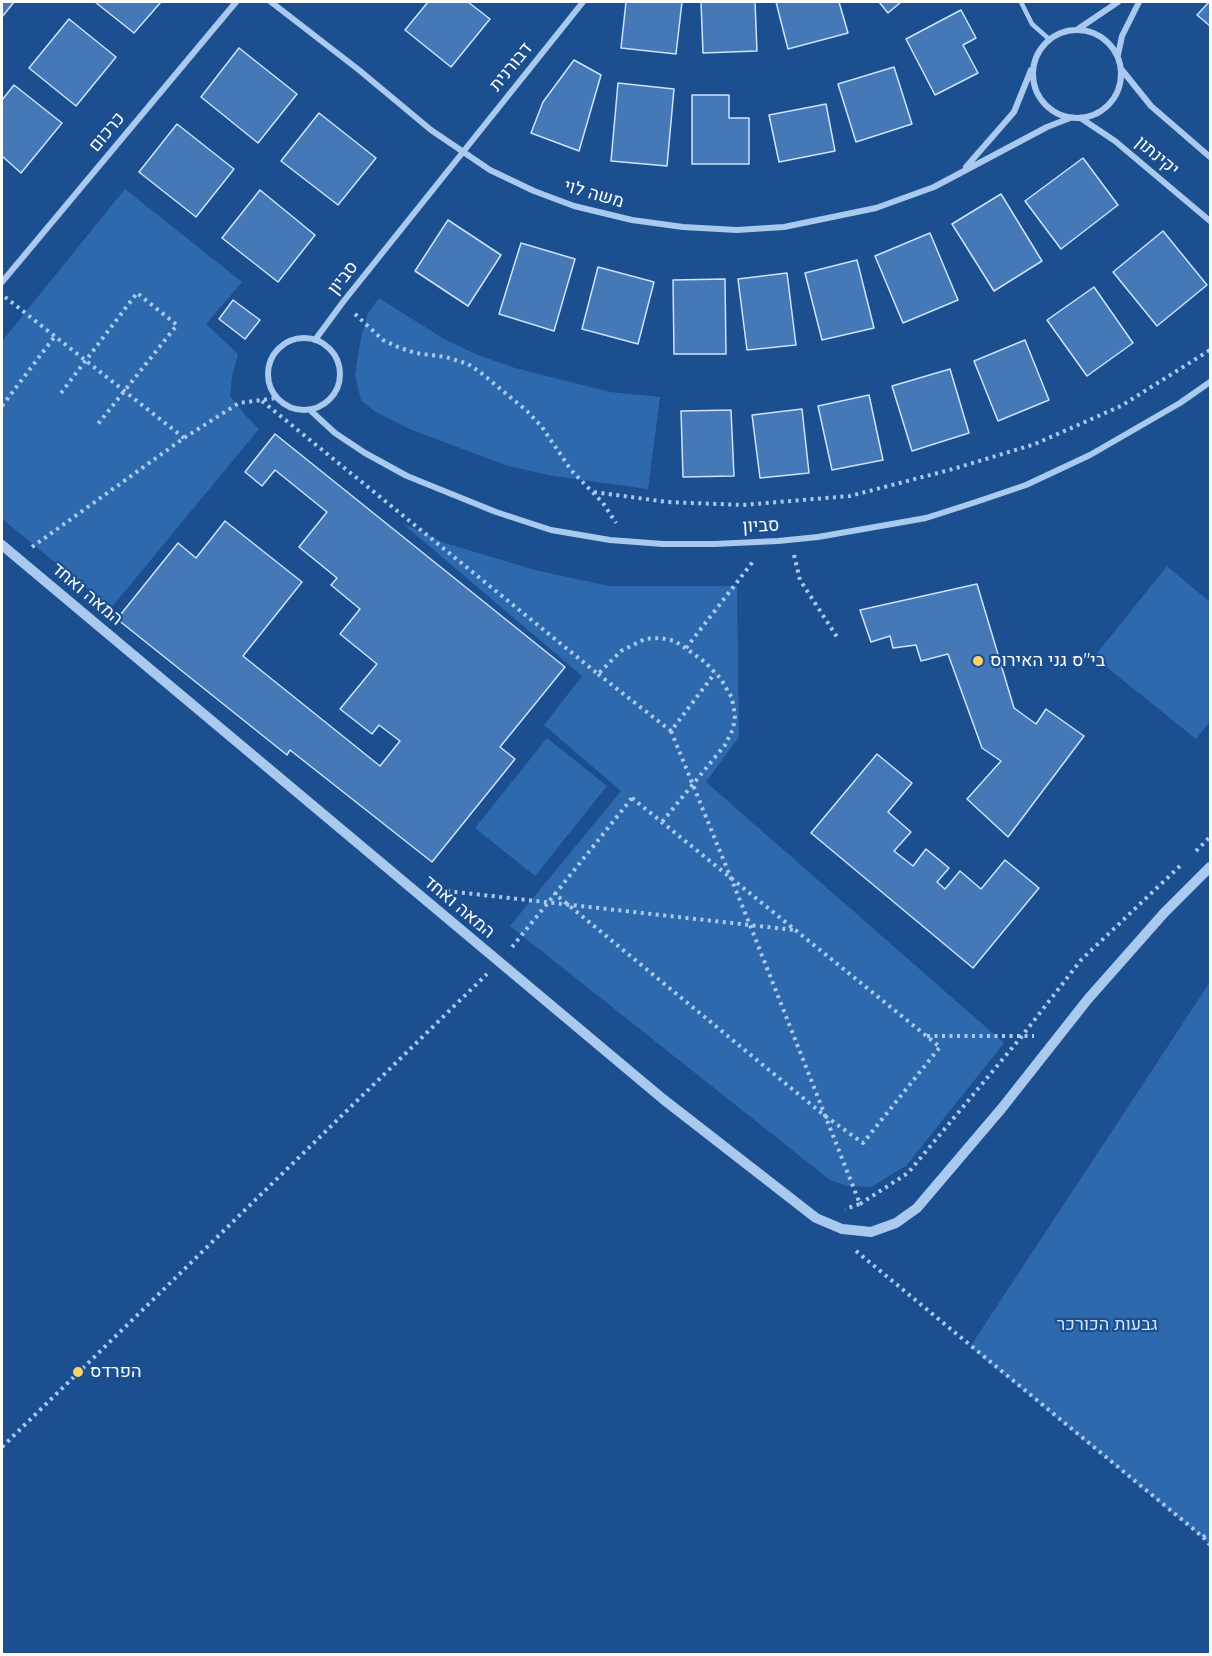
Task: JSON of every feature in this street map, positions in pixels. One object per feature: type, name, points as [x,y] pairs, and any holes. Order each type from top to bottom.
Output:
[{"type":"street","name":"כרכום","points":[[2,282],[236,2]]},
{"type":"street","name":"משה לוי","points":[[271,2],[359,70],[431,130],[490,170],[534,191],[574,206],[632,220],[693,228],[737,230],[784,227],[838,217],[908,198],[1047,127],[1070,118]]},
{"type":"street","name":"דבורנית","points":[[462,152],[583,2]]},
{"type":"street","points":[[1078,29],[1118,2]]},
{"type":"street","points":[[1118,55],[1122,36],[1139,2]]},
{"type":"street","points":[[1078,29],[1090,31],[1111,45],[1118,55],[1122,70],[1121,84],[1116,98],[1106,108],[1095,115],[1070,118],[1056,113],[1044,104],[1036,91],[1033,76],[1035,61],[1040,49],[1049,39],[1063,32],[1078,29]]},
{"type":"street","name":"משה לוי","points":[[962,171],[1014,112],[1035,61]]},
{"type":"street","name":"יקינתון","points":[[1122,70],[1151,106],[1210,157]]},
{"type":"street","name":"יקינתון","points":[[1081,118],[1115,141],[1210,221]]},
{"type":"street","name":"סביון","points":[[315,340],[462,152]]},
{"type":"street","points":[[315,340],[326,346],[334,355],[340,374],[338,387],[332,398],[322,405],[310,410],[298,410],[276,398],[270,387],[268,374],[273,356],[281,347],[292,341],[315,340]]},
{"type":"street","name":"סביון","points":[[310,410],[335,433],[365,453],[417,480],[496,512],[551,530],[627,542],[663,544],[768,542],[853,531],[926,518],[1026,484],[1090,455],[1180,403],[1210,382]]},
{"type":"street","name":"המאה ואחד","points":[[2,544],[663,1099],[816,1218],[842,1229],[871,1232],[896,1223],[917,1208],[1002,1108],[1058,1036]]},
{"type":"street","points":[[1058,1036],[1164,913],[1210,867]]},
{"type":"lane","points":[[1021,2],[1032,24],[1049,39]]},
{"type":"path","points":[[61,393],[137,293],[177,325],[98,424]]},
{"type":"path","points":[[2,294],[184,438]]},
{"type":"path","points":[[343,302],[382,340],[415,353],[453,359],[468,364],[527,411],[542,427],[571,470],[603,503],[627,542]]},
{"type":"path","points":[[2,406],[55,336]]},
{"type":"path","points":[[594,492],[667,502],[743,505],[850,496],[953,469],[1035,444],[1121,406],[1210,350]]},
{"type":"path","points":[[17,557],[184,438],[238,403],[276,398]]},
{"type":"path","points":[[262,401],[670,731],[750,925],[860,1204]]},
{"type":"path","points":[[791,539],[800,580],[839,640]]},
{"type":"path","points":[[686,648],[768,542]]},
{"type":"path","points":[[598,674],[621,651],[645,639],[660,638],[675,641],[705,662],[721,678],[732,698],[735,716],[733,729],[725,745],[662,822]]},
{"type":"path","points":[[670,731],[715,673]]},
{"type":"path","points":[[2,1447],[499,962],[632,798],[940,1047],[863,1143],[825,1116],[555,894]]},
{"type":"path","points":[[1193,854],[1210,837]]},
{"type":"path","points":[[816,1218],[860,1204],[908,1173],[1022,1036],[1081,960],[1185,862]]},
{"type":"path","points":[[443,891],[795,930]]},
{"type":"path","points":[[927,1036],[1058,1036]]},
{"type":"path","points":[[853,1249],[1210,1545]]},
{"type":"path","points":[[1203,1537],[1210,1533]]},
{"type":"green space","points":[[125,189],[242,282],[206,324],[238,354],[230,396],[259,429],[111,608],[2,519],[2,341]]},
{"type":"green space","points":[[379,298],[444,339],[478,355],[515,368],[610,392],[660,397],[648,489],[553,476],[508,466],[412,430],[374,411],[361,400],[355,375],[368,313]]},
{"type":"green space","points":[[402,523],[445,543],[535,570],[609,586],[737,586],[739,737],[706,782],[1004,1043],[906,1166],[871,1187],[847,1186],[830,1180],[510,926],[621,791],[544,725],[582,676]]},
{"type":"green space","points":[[1167,566],[1210,602],[1210,721],[1196,739],[1094,657]]},
{"type":"green space","points":[[547,738],[607,786],[535,876],[475,828]]},
{"type":"green space","name":"גבעות הכורכר","points":[[1210,982],[1210,1544],[970,1347]]},
{"type":"building","points":[[2,2],[14,2],[2,17]]},
{"type":"building","points":[[95,2],[161,2],[134,33]]},
{"type":"building","points":[[428,2],[468,2],[490,19],[451,67],[405,30]]},
{"type":"building","points":[[626,2],[682,2],[676,54],[621,48]]},
{"type":"building","points":[[701,2],[755,2],[757,51],[703,53]]},
{"type":"building","points":[[776,2],[839,2],[848,33],[788,49]]},
{"type":"building","points":[[879,2],[901,2],[888,13]]},
{"type":"building","points":[[1210,2],[1210,26],[1197,15]]},
{"type":"building","points":[[961,10],[976,38],[963,45],[978,73],[935,95],[906,39]]},
{"type":"building","points":[[69,19],[116,57],[76,106],[29,68]]},
{"type":"building","points":[[239,48],[297,94],[258,143],[201,97]]},
{"type":"building","points":[[574,60],[601,75],[579,151],[531,133],[543,102]]},
{"type":"building","points":[[894,67],[912,124],[856,142],[838,84]]},
{"type":"building","points":[[618,83],[674,89],[667,166],[611,161]]},
{"type":"building","points":[[14,85],[62,123],[21,173],[2,156],[2,100]]},
{"type":"building","points":[[692,95],[729,95],[729,118],[749,118],[749,164],[692,164]]},
{"type":"building","points":[[826,104],[835,151],[779,162],[769,115]]},
{"type":"building","points":[[319,113],[376,158],[338,205],[281,161]]},
{"type":"building","points":[[177,124],[234,169],[196,217],[139,172]]},
{"type":"building","points":[[1083,158],[1118,205],[1061,249],[1025,201]]},
{"type":"building","points":[[260,190],[315,235],[278,282],[222,238]]},
{"type":"building","points":[[1001,194],[1042,261],[994,291],[952,224]]},
{"type":"building","points":[[448,220],[501,255],[468,306],[415,271]]},
{"type":"building","points":[[1163,231],[1207,285],[1157,326],[1113,272]]},
{"type":"building","points":[[930,233],[958,300],[903,323],[875,256]]},
{"type":"building","points":[[521,243],[575,259],[554,331],[499,314]]},
{"type":"building","points":[[857,260],[874,328],[822,340],[805,273]]},
{"type":"building","points":[[598,267],[654,282],[638,344],[582,329]]},
{"type":"building","points":[[787,273],[796,345],[747,350],[738,279]]},
{"type":"building","points":[[725,279],[726,354],[674,354],[673,280]]},
{"type":"building","points":[[1094,287],[1133,343],[1087,376],[1047,320]]},
{"type":"building","points":[[233,300],[260,320],[245,339],[219,319]]},
{"type":"building","points":[[1025,340],[1049,400],[998,421],[974,361]]},
{"type":"building","points":[[950,369],[969,433],[912,451],[892,386]]},
{"type":"building","points":[[869,395],[883,460],[832,470],[818,406]]},
{"type":"building","points":[[802,409],[809,473],[760,478],[752,415]]},
{"type":"building","points":[[731,410],[734,476],[683,477],[681,411]]},
{"type":"building","points":[[275,434],[565,667],[500,747],[515,759],[432,862],[290,750],[287,755],[117,619],[178,543],[196,558],[225,521],[302,582],[243,656],[380,766],[400,741],[379,725],[372,734],[340,709],[377,664],[340,634],[360,609],[331,585],[337,578],[299,547],[327,512],[275,470],[262,486],[245,472]]},
{"type":"building","points":[[977,584],[1014,708],[1036,724],[1046,709],[1084,736],[1008,837],[967,799],[1001,761],[982,748],[948,654],[921,661],[916,645],[893,648],[890,636],[871,642],[860,610]]},
{"type":"building","points":[[877,754],[912,783],[888,812],[911,832],[894,851],[913,866],[926,849],[949,868],[937,882],[945,889],[960,871],[981,889],[1005,860],[1039,888],[973,968],[811,833]]},
{"type":"place","name":"בי\"ס גני האירוס","points":[[978,661]]},
{"type":"place","name":"הפרדס","points":[[78,1372]]}]
